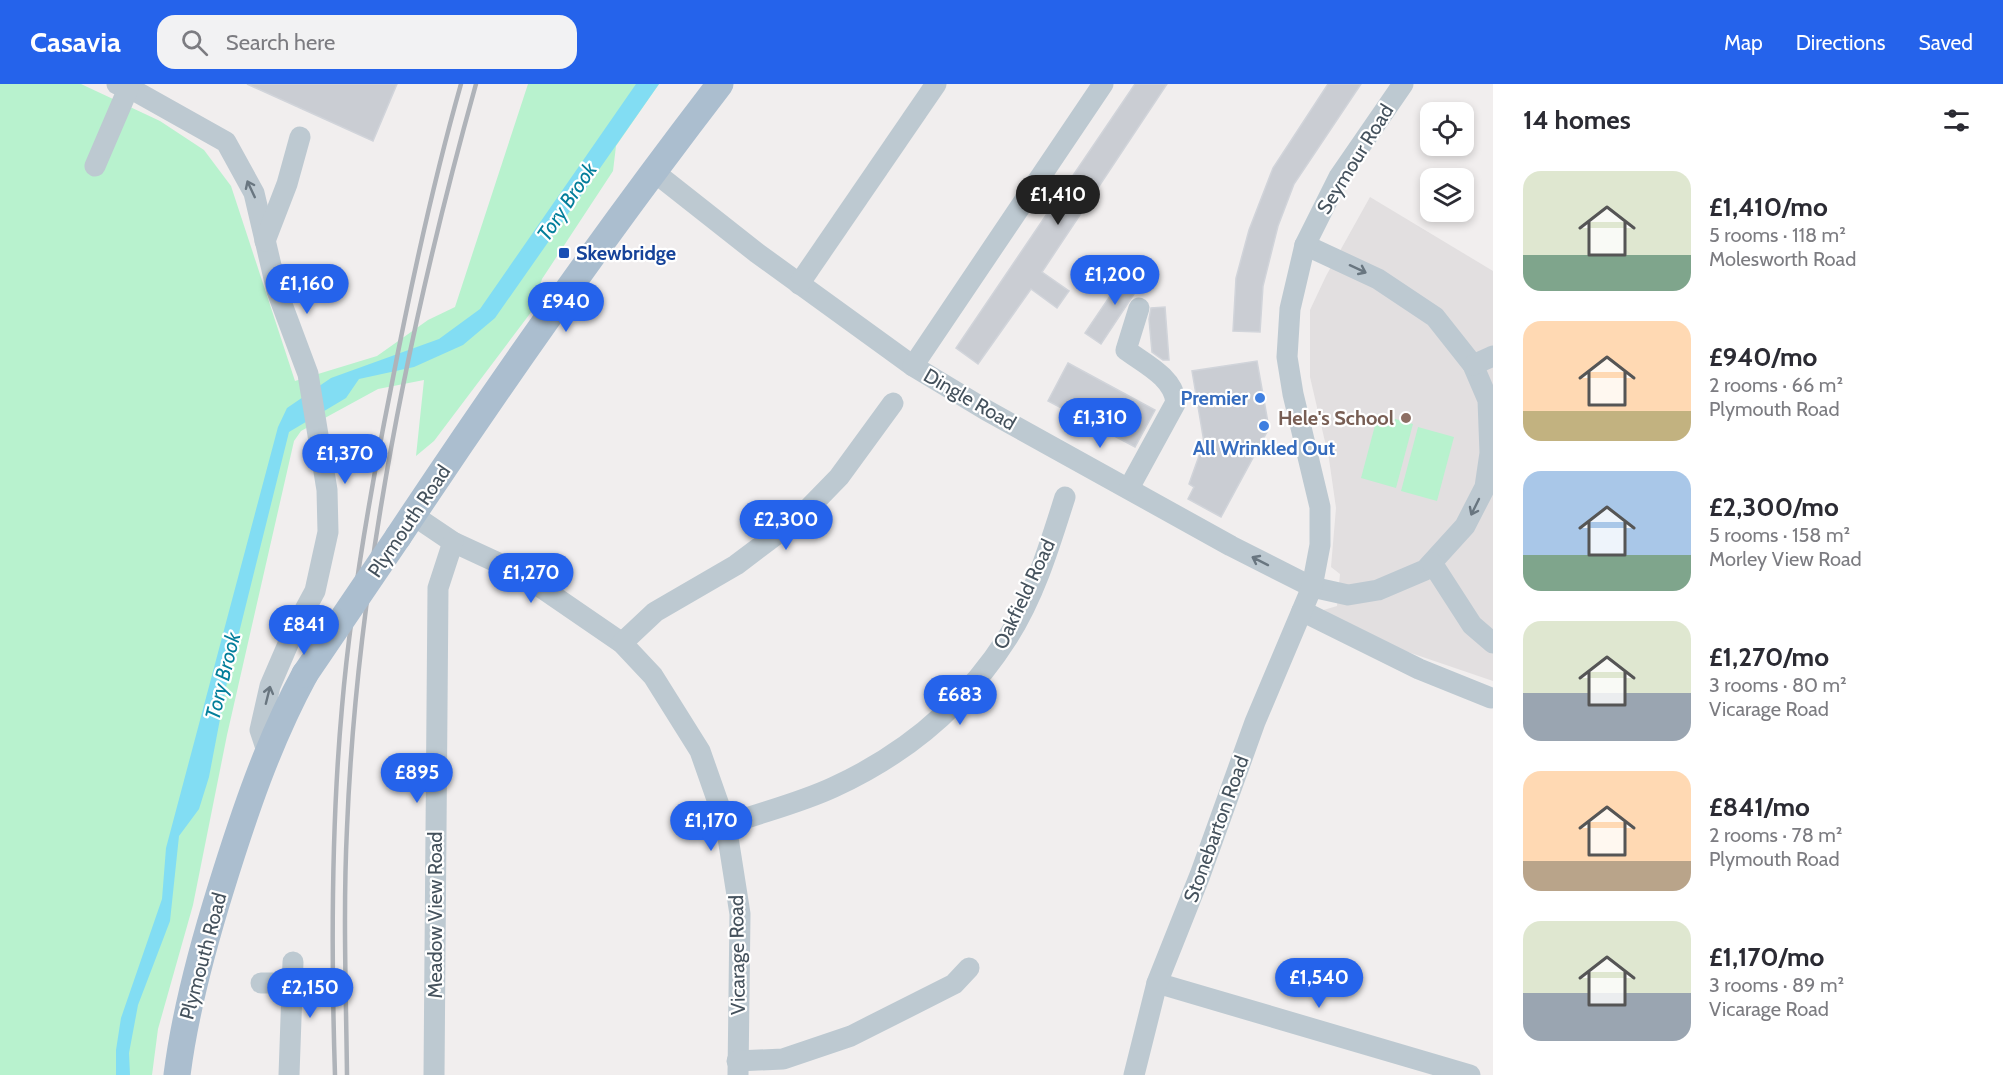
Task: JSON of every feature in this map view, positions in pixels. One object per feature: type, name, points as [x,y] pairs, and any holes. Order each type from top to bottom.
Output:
[{"type":"main road","name":"Plymouth Road","points":[[177,1075],[183,1026],[206,936],[242,821],[267,752],[305,674],[653,171],[720,84]]},
{"type":"street","points":[[799,284],[936,84]]},
{"type":"street","points":[[913,366],[1103,84]]},
{"type":"street","name":"Seymour Road","points":[[1312,587],[1320,545],[1320,507],[1293,394],[1287,357],[1290,309],[1305,245],[1339,177],[1403,84]]},
{"type":"street","points":[[95,166],[131,87],[226,142],[254,193],[277,291],[308,374],[327,490],[328,532],[315,591],[295,628],[270,687],[260,730],[267,752]]},
{"type":"street","points":[[265,241],[287,184],[300,137]]},
{"type":"street","name":"Dingle Road","points":[[653,171],[799,284],[913,366],[986,410],[1231,546],[1312,587],[1348,596],[1378,590],[1425,570],[1465,526],[1485,487],[1490,453],[1488,400],[1473,364],[1435,317],[1378,279],[1305,245]]},
{"type":"street","points":[[1129,488],[1176,402],[1169,383],[1126,350],[1138,308]]},
{"type":"street","points":[[1473,364],[1493,356]]},
{"type":"street","points":[[622,643],[655,612],[736,565],[801,516],[839,477],[893,403]]},
{"type":"street","name":"Oakfield Road","points":[[726,825],[833,788],[885,761],[927,730],[974,686],[1010,635],[1043,565],[1065,497]]},
{"type":"street","name":"Vicarage Road","points":[[413,515],[453,542],[520,573],[622,643],[653,676],[700,751],[726,825],[740,914],[738,1068]]},
{"type":"street","name":"Meadow View Road","points":[[434,1075],[438,588],[453,542]]},
{"type":"street","points":[[1432,562],[1472,625],[1493,643]]},
{"type":"street","name":"Stonebarton Road","points":[[1134,1075],[1157,983],[1200,875],[1255,722],[1312,587]]},
{"type":"street","points":[[1302,611],[1419,669],[1491,698]]},
{"type":"street","points":[[738,1068],[783,1059],[851,1036],[954,984],[969,968]]},
{"type":"street","points":[[261,982],[292,973],[289,1075]]},
{"type":"street","points":[[1157,983],[1470,1075]]},
{"type":"shaded area","name":"Hele's School","points":[[1370,197],[1493,271],[1493,681],[1317,621],[1320,611],[1337,606],[1340,574],[1331,567],[1336,508],[1329,459],[1310,377],[1310,310],[1326,276]]},
{"type":"green space","points":[[0,84],[81,84],[160,121],[204,150],[231,186],[295,381],[377,356],[428,320],[455,307],[528,84],[659,84],[616,146],[613,171],[542,279],[532,311],[434,441],[416,456],[424,380],[378,389],[301,431],[294,441],[227,735],[193,905],[158,1029],[152,1075],[0,1075]]},
{"type":"green space","points":[[1378,414],[1413,424],[1396,488],[1361,478]]},
{"type":"green space","points":[[1418,427],[1454,437],[1437,501],[1401,491]]},
{"type":"water","name":"Tory Brook","points":[[636,84],[659,84],[495,318],[463,345],[414,367],[359,379],[346,398],[289,432],[228,677],[209,777],[199,809],[179,836],[170,921],[138,1005],[129,1053],[130,1075],[116,1075],[116,1050],[121,1018],[162,899],[166,848],[278,427],[287,408],[331,378],[439,339],[480,309]]},
{"type":"building","points":[[247,84],[397,84],[373,141]]},
{"type":"building","points":[[1135,84],[1167,84],[1042,272],[1069,291],[1057,308],[1031,289],[978,364],[956,348]]},
{"type":"building","points":[[1328,84],[1361,84],[1294,184],[1278,226],[1263,286],[1260,332],[1233,331],[1236,278],[1249,230],[1273,168]]},
{"type":"building","points":[[1129,268],[1144,279],[1101,344],[1085,333]]},
{"type":"building","points":[[1165,307],[1169,360],[1163,360],[1152,352],[1149,319],[1151,308]]},
{"type":"building","points":[[1257,361],[1269,428],[1221,517],[1188,499],[1194,487],[1189,484],[1204,442],[1192,371]]},
{"type":"building","points":[[1068,363],[1155,410],[1135,447],[1048,401]]},
{"type":"railway","points":[[335,1075],[334,845],[338,753],[350,628],[368,511],[405,315],[431,199],[461,84]]},
{"type":"railway","points":[[347,1075],[345,951],[347,828],[362,640],[390,453],[408,359],[429,266],[476,84]]},
{"type":"place","name":"Skewbridge","points":[[564,253]]},
{"type":"place","name":"Premier","points":[[1260,398]]},
{"type":"place","name":"Hele's School","points":[[1406,418]]},
{"type":"place","name":"All Wrinkled Out","points":[[1264,426]]}]
